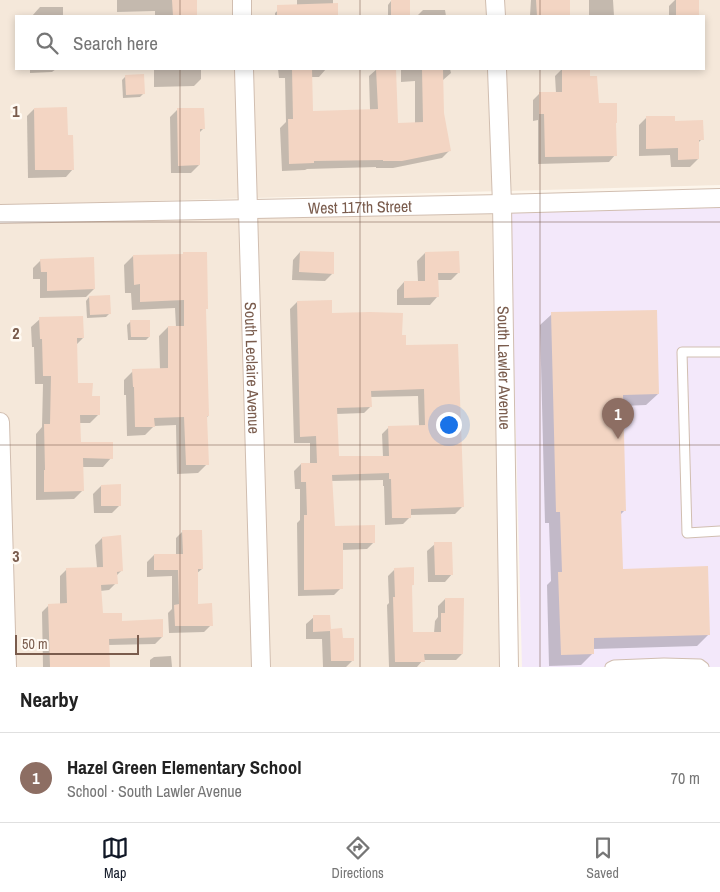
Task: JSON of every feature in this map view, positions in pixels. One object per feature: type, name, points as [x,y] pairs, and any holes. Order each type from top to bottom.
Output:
[{"type":"street","points":[[242,0],[242,15]]},
{"type":"street","points":[[495,0],[496,15]]},
{"type":"street","name":"South Leclaire Avenue","points":[[244,70],[261,667]]},
{"type":"street","name":"South Lawler Avenue","points":[[497,70],[502,204],[510,667]]},
{"type":"street","name":"West 117th Street","points":[[0,214],[720,198]]},
{"type":"street","points":[[0,422],[7,667]]},
{"type":"lane","points":[[720,352],[682,352],[687,533],[720,531]]},
{"type":"lane","points":[[610,667],[614,665],[664,663],[700,664],[704,667]]},
{"type":"shaded area","points":[[0,0],[720,0],[720,185],[0,205]]},
{"type":"shaded area","points":[[720,204],[720,667],[522,667],[510,210]]},
{"type":"shaded area","points":[[492,212],[501,667],[0,667],[0,223]]},
{"type":"building","points":[[172,0],[197,0],[197,15],[173,15]]},
{"type":"building","points":[[391,0],[410,0],[410,15],[391,15]]},
{"type":"building","points":[[536,0],[570,0],[570,15],[537,15]]},
{"type":"building","points":[[676,0],[699,0],[699,15],[676,15]]},
{"type":"building","points":[[338,3],[338,15],[277,15],[277,5]]},
{"type":"building","points":[[292,70],[312,70],[313,111],[378,109],[376,70],[396,70],[398,123],[423,122],[422,70],[443,70],[444,113],[451,151],[402,161],[314,161],[314,163],[289,164],[288,119],[293,119]]},
{"type":"building","points":[[562,70],[590,70],[590,76],[597,76],[599,103],[617,103],[617,156],[545,157],[544,114],[539,114],[539,92],[562,92]]},
{"type":"building","points":[[144,74],[145,94],[126,95],[125,75]]},
{"type":"building","points":[[67,107],[68,135],[73,135],[74,170],[35,170],[34,108]]},
{"type":"building","points":[[177,108],[204,108],[205,129],[200,129],[200,165],[178,166]]},
{"type":"building","points":[[646,116],[675,116],[675,121],[703,120],[704,140],[699,140],[699,159],[678,160],[678,148],[646,149]]},
{"type":"building","points":[[300,251],[334,252],[334,274],[299,272]]},
{"type":"building","points":[[459,251],[460,273],[438,273],[439,297],[404,298],[404,281],[425,281],[425,252]]},
{"type":"building","points":[[183,252],[207,252],[208,309],[206,309],[209,416],[207,416],[209,465],[186,465],[184,417],[154,418],[155,427],[135,427],[132,369],[168,368],[168,326],[184,326],[184,300],[140,302],[140,284],[134,285],[133,255],[183,254]]},
{"type":"building","points":[[94,257],[95,289],[47,291],[47,272],[41,272],[40,259]]},
{"type":"building","points":[[110,295],[111,314],[90,315],[89,296]]},
{"type":"building","points":[[332,300],[332,313],[403,313],[402,335],[406,335],[406,345],[458,344],[464,507],[411,509],[411,518],[392,518],[391,479],[389,479],[389,473],[332,475],[335,526],[375,525],[375,543],[343,543],[343,589],[304,590],[304,515],[307,515],[306,482],[301,482],[301,463],[317,463],[316,436],[300,437],[297,301]],"holes":[[[424,389],[425,425],[388,426],[389,456],[339,456],[337,408],[372,407],[371,391]]]},
{"type":"building","points":[[657,310],[659,394],[623,395],[626,511],[621,511],[623,569],[708,566],[710,635],[594,638],[594,654],[561,655],[558,572],[562,572],[560,512],[556,512],[551,312]]},
{"type":"building","points":[[83,316],[84,338],[77,338],[78,383],[93,383],[92,396],[100,396],[100,415],[80,415],[81,442],[113,442],[113,459],[83,458],[84,491],[44,492],[44,424],[50,424],[51,376],[43,376],[42,339],[40,339],[39,317]]},
{"type":"building","points":[[130,320],[150,320],[150,337],[131,337]]},
{"type":"building","points":[[121,484],[121,506],[101,506],[101,485]]},
{"type":"building","points":[[182,530],[202,530],[203,569],[198,569],[198,604],[212,603],[213,626],[175,626],[174,605],[179,604],[178,570],[154,570],[154,554],[183,554]]},
{"type":"building","points":[[121,535],[123,571],[117,572],[118,584],[101,585],[103,613],[122,613],[122,621],[163,619],[163,637],[109,639],[110,667],[50,667],[48,604],[67,603],[66,568],[103,567],[102,537]]},
{"type":"building","points":[[434,542],[452,542],[453,575],[435,575]]},
{"type":"building","points":[[414,567],[414,585],[412,585],[413,632],[441,632],[441,613],[445,613],[445,598],[464,598],[463,654],[424,654],[425,662],[395,662],[394,568]]},
{"type":"building","points":[[313,615],[330,615],[331,629],[342,628],[343,638],[354,638],[354,661],[331,661],[330,631],[313,632]]},
{"type":"place","name":"Hazel Green Elementary School","points":[[618,439]]}]
